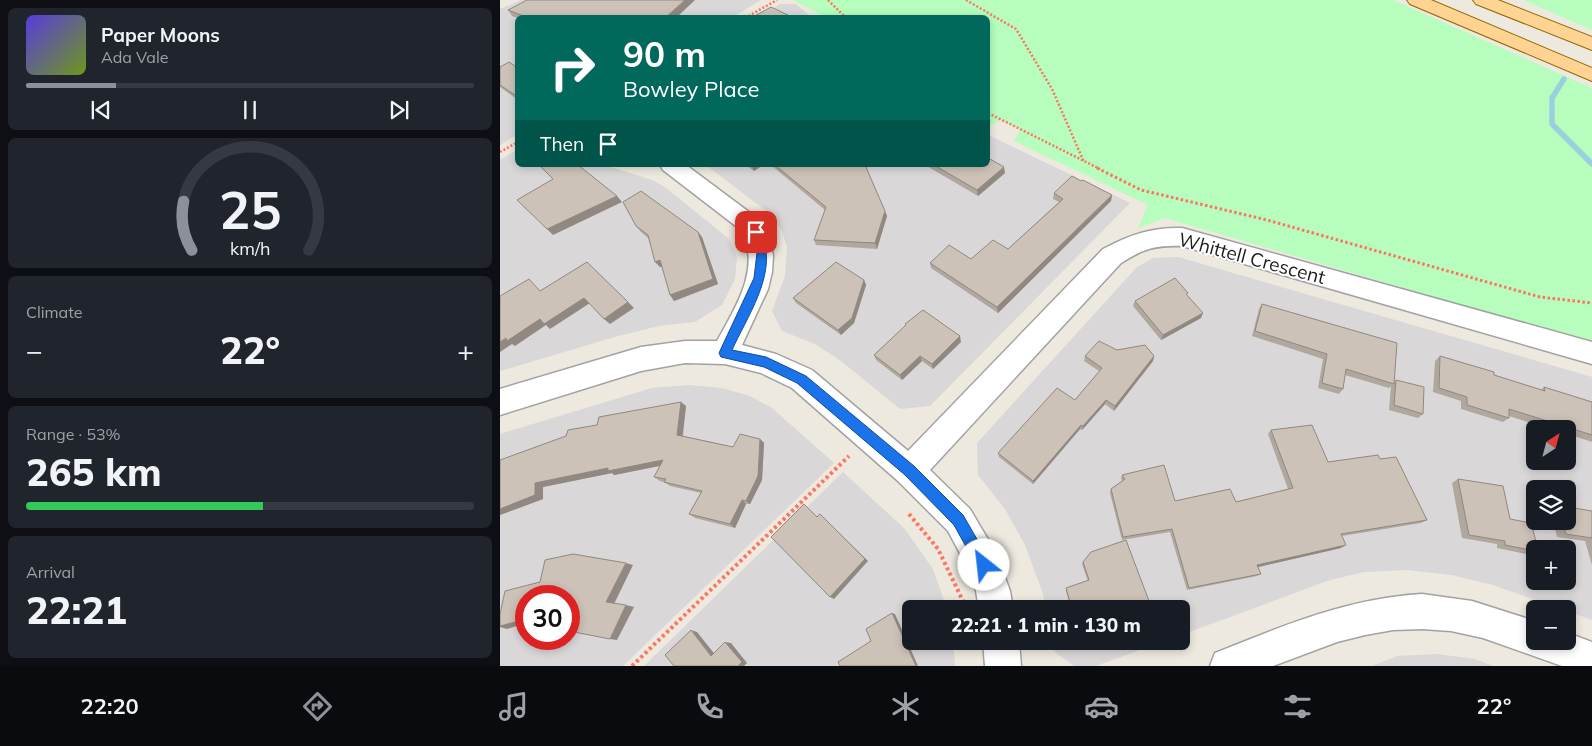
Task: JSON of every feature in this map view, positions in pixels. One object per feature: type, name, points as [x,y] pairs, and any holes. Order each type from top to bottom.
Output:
[{"type":"main road","points":[[1416,0],[1592,75]]},
{"type":"main road","points":[[1482,0],[1592,44]]},
{"type":"street","points":[[674,167],[749,224],[756,232],[762,253],[757,285],[725,353]]},
{"type":"street","name":"Whittell Crescent","points":[[909,471],[1112,256],[1139,240],[1160,235],[1182,237],[1592,353]]},
{"type":"street","points":[[500,402],[641,359],[685,352],[725,353],[766,362],[802,380],[909,471],[958,520],[984,565],[994,600]]},
{"type":"street","points":[[1228,666],[1337,624],[1375,615],[1423,611],[1452,614],[1526,635]]},
{"type":"street","points":[[1002,650],[1003,666]]},
{"type":"street","points":[[1566,650],[1592,660]]},
{"type":"path","points":[[750,15],[777,0]]},
{"type":"path","points":[[828,0],[843,15]]},
{"type":"path","points":[[966,0],[1016,29],[1052,89],[1084,162]]},
{"type":"path","points":[[990,114],[1141,190],[1267,220],[1540,296],[1592,303]]},
{"type":"path","points":[[500,152],[515,144]]},
{"type":"path","points":[[632,666],[868,436]]},
{"type":"path","points":[[908,512],[938,549],[962,600]]},
{"type":"shaded area","points":[[521,0],[761,0],[736,15],[515,15],[515,136],[500,145],[500,9]]},
{"type":"shaded area","points":[[780,4],[796,4],[809,15],[761,15]]},
{"type":"shaded area","points":[[990,136],[1130,203],[930,406],[900,409],[841,361],[815,344],[782,331],[772,311],[785,276],[787,248],[782,231],[773,216],[709,167],[990,167]]},
{"type":"shaded area","points":[[515,151],[515,167],[611,167],[652,180],[665,187],[729,239],[737,257],[735,279],[722,305],[695,322],[659,326],[618,336],[500,371],[500,160]]},
{"type":"shaded area","points":[[1178,257],[1592,377],[1592,620],[1576,614],[1576,600],[1535,600],[1493,585],[1452,575],[1407,570],[1364,572],[1330,580],[1190,632],[1190,600],[1044,600],[1025,545],[1005,509],[978,475],[977,443],[1137,267],[1153,258]]},
{"type":"shaded area","points":[[689,385],[722,388],[750,396],[772,408],[834,463],[623,666],[500,666],[500,434],[652,388]]},
{"type":"shaded area","points":[[843,472],[904,528],[933,569],[944,600],[902,600],[902,650],[954,650],[955,666],[644,666]]},
{"type":"shaded area","points":[[1140,650],[1096,666],[1074,666],[1054,651]]},
{"type":"shaded area","points":[[1437,654],[1475,659],[1493,666],[1372,666],[1397,656]]},
{"type":"green space","points":[[793,0],[1393,0],[1592,88],[1592,343],[1165,218],[1138,228],[1148,205],[1014,141],[1020,129],[1000,120],[990,126],[990,15],[822,15]]},
{"type":"green space","points":[[1523,0],[1592,0],[1592,30]]},
{"type":"building","points":[[527,0],[685,0],[668,15],[521,15],[508,10]]},
{"type":"building","points":[[771,7],[788,15],[756,15]]},
{"type":"building","points":[[509,62],[515,66],[515,95],[500,85],[500,67]]},
{"type":"building","points":[[990,159],[1004,167],[977,190],[937,167],[990,167]]},
{"type":"building","points":[[541,167],[581,167],[617,196],[547,229],[517,200],[553,179]]},
{"type":"building","points":[[777,167],[866,167],[885,211],[875,243],[814,240],[826,207]]},
{"type":"building","points":[[1072,176],[1112,195],[997,307],[930,263],[949,245],[971,259],[993,240],[1008,249],[1063,199],[1054,193]]},
{"type":"building","points":[[641,191],[698,232],[713,279],[670,295],[660,260],[655,262],[648,235],[636,226],[623,202]]},
{"type":"building","points":[[587,262],[628,302],[604,319],[584,298],[544,324],[540,319],[507,341],[506,338],[500,342],[500,296],[529,279],[540,291]]},
{"type":"building","points":[[836,262],[864,280],[852,318],[838,330],[793,298]]},
{"type":"building","points":[[1175,278],[1203,313],[1163,335],[1135,301]]},
{"type":"building","points":[[1262,304],[1397,343],[1394,384],[1346,369],[1343,389],[1322,383],[1327,354],[1255,331]]},
{"type":"building","points":[[923,310],[960,336],[932,364],[920,356],[900,375],[874,355],[905,324]]},
{"type":"building","points":[[1099,341],[1117,350],[1145,345],[1154,356],[1115,406],[1106,400],[1083,426],[1081,425],[1033,481],[998,453],[1057,388],[1075,400],[1102,368],[1085,356]]},
{"type":"building","points":[[1440,356],[1494,372],[1494,375],[1545,391],[1544,387],[1592,402],[1592,435],[1576,430],[1576,420],[1544,420],[1509,409],[1509,418],[1467,405],[1467,397],[1439,388]]},
{"type":"building","points":[[1396,380],[1424,387],[1423,414],[1394,405]]},
{"type":"building","points":[[681,402],[677,435],[733,447],[740,434],[760,439],[758,476],[746,501],[742,500],[730,524],[689,514],[702,491],[664,482],[666,479],[654,477],[663,460],[608,471],[608,468],[535,483],[535,495],[500,509],[500,460],[566,436],[568,430],[597,425],[599,417]]},
{"type":"building","points":[[1312,425],[1328,462],[1378,455],[1380,459],[1396,457],[1427,520],[1341,534],[1346,545],[1257,565],[1261,574],[1189,588],[1172,529],[1123,537],[1111,489],[1125,479],[1122,475],[1164,465],[1175,501],[1230,489],[1236,502],[1293,488],[1271,430]]},
{"type":"building","points":[[1458,479],[1503,486],[1510,519],[1526,522],[1526,530],[1533,530],[1536,540],[1526,540],[1526,549],[1505,545],[1505,541],[1469,535]]},
{"type":"building","points":[[804,504],[817,517],[820,514],[865,559],[830,597],[771,537]]},
{"type":"building","points":[[1576,508],[1592,511],[1592,538],[1566,534],[1565,530],[1576,530]]},
{"type":"building","points":[[1126,540],[1149,600],[1069,600],[1066,588],[1089,580],[1083,562],[1091,552]]},
{"type":"building","points":[[573,554],[626,563],[606,602],[626,605],[610,639],[580,633],[580,585],[528,585],[540,582],[545,560]]},
{"type":"building","points":[[515,588],[515,622],[500,626],[500,614],[505,591]]},
{"type":"building","points":[[892,613],[902,635],[902,650],[909,650],[916,666],[840,666],[838,662],[871,641],[866,629]]},
{"type":"building","points":[[691,630],[711,656],[725,642],[742,662],[738,666],[674,666],[665,655]]},
{"type":"waterway","points":[[1564,79],[1552,98],[1552,124],[1592,164]]},
{"type":"route","points":[[756,232],[762,253],[760,278],[725,353],[766,362],[802,380],[909,471],[958,520],[984,565]]}]
